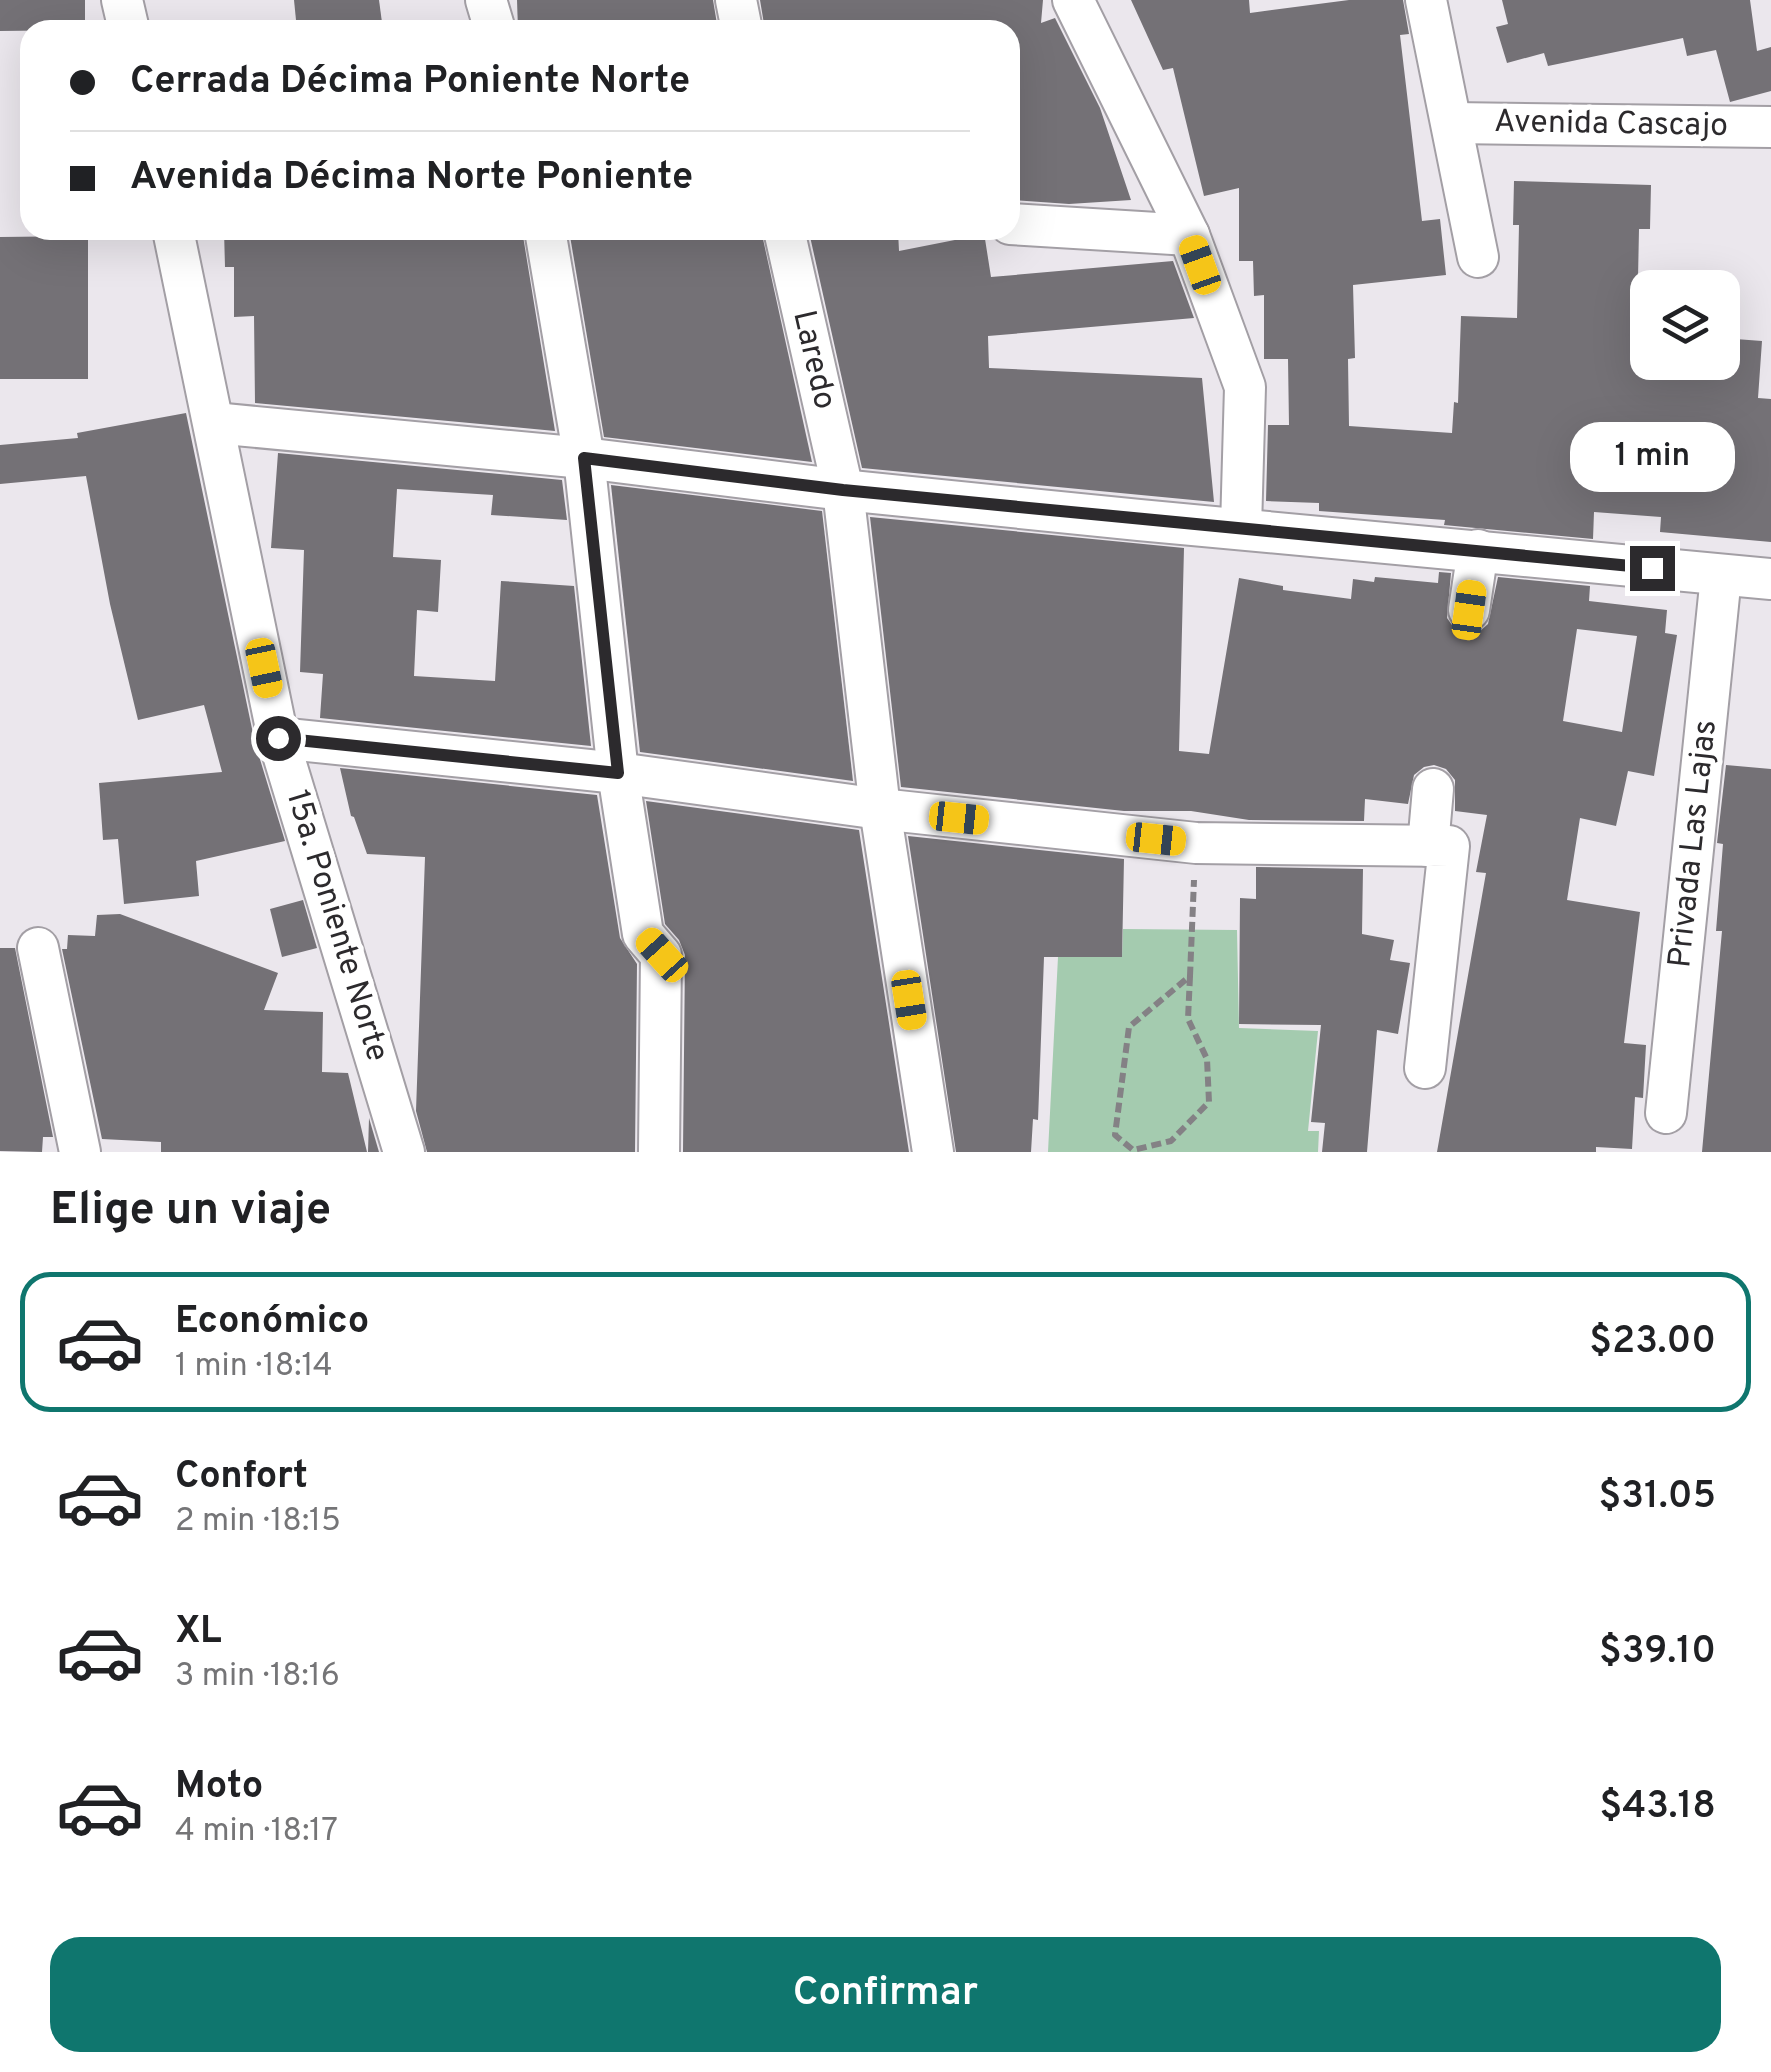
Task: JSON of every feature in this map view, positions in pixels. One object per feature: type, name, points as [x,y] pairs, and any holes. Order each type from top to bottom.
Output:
[{"type":"street","points":[[1073,0],[1188,234],[1245,387],[1241,528]]},
{"type":"street","points":[[1426,0],[1478,257]]},
{"type":"street","name":"Avenida Cascajo","points":[[1452,123],[1771,127]]},
{"type":"street","points":[[1020,225],[1188,234]]},
{"type":"street","name":"15a. Poniente Norte","points":[[175,240],[278,738],[404,1152]]},
{"type":"street","points":[[548,240],[584,458],[618,773],[642,934],[662,955],[659,1152]]},
{"type":"street","name":"Laredo","points":[[786,240],[843,490],[880,809],[933,1152]]},
{"type":"street","points":[[214,424],[584,458],[843,490],[1771,579]]},
{"type":"street","points":[[1469,610],[1478,550]]},
{"type":"street","name":"Privada Las Lajas","points":[[1666,1113],[1721,576]]},
{"type":"street","points":[[278,738],[618,773],[880,809],[1196,843],[1449,846],[1425,1068]]},
{"type":"street","points":[[1428,846],[1433,789]]},
{"type":"street","points":[[38,948],[80,1152]]},
{"type":"path","points":[[1190,976],[1128,1027],[1115,1135],[1133,1150],[1171,1140],[1210,1102],[1207,1059],[1188,1019],[1190,976],[1196,843]]},
{"type":"green space","points":[[1123,929],[1237,930],[1239,1028],[1318,1031],[1308,1131],[1319,1131],[1318,1152],[1048,1152],[1058,957],[1122,957]]},
{"type":"building","points":[[0,0],[85,0],[85,20],[20,20],[20,31],[0,31]]},
{"type":"building","points":[[294,0],[379,0],[382,20],[296,20]]},
{"type":"building","points":[[517,0],[713,0],[716,20],[518,20]]},
{"type":"building","points":[[760,0],[1043,0],[1041,23],[1055,18],[1100,108],[1131,200],[1069,204],[1020,200],[1020,20],[763,20]]},
{"type":"building","points":[[1131,0],[1249,0],[1250,13],[1349,0],[1403,0],[1409,34],[1400,35],[1422,221],[1440,219],[1446,275],[1353,285],[1355,358],[1348,359],[1349,426],[1452,433],[1454,402],[1458,403],[1461,316],[1517,318],[1519,225],[1513,225],[1514,181],[1651,185],[1650,229],[1639,229],[1638,270],[1630,270],[1630,380],[1740,380],[1740,339],[1762,341],[1758,398],[1771,399],[1771,542],[1660,532],[1661,517],[1594,512],[1593,539],[1444,525],[1445,520],[1319,511],[1319,503],[1266,501],[1268,425],[1289,425],[1288,359],[1264,359],[1264,295],[1254,296],[1253,261],[1239,261],[1239,188],[1204,196],[1173,68],[1163,70]]},
{"type":"building","points":[[1502,0],[1750,0],[1757,51],[1771,47],[1771,91],[1730,102],[1716,50],[1687,56],[1683,38],[1548,66],[1544,53],[1507,63],[1496,27],[1508,24]]},
{"type":"building","points":[[0,237],[88,240],[88,379],[0,379]]},
{"type":"building","points":[[224,240],[524,240],[555,431],[255,403],[254,316],[234,317],[234,267],[225,267]]},
{"type":"building","points":[[571,240],[763,240],[812,462],[604,437]]},
{"type":"building","points":[[811,240],[898,240],[899,251],[955,240],[985,240],[991,277],[1173,261],[1194,318],[988,336],[989,368],[1202,378],[1214,502],[862,468]]},
{"type":"building","points":[[186,413],[255,743],[285,841],[196,861],[199,896],[124,904],[118,839],[103,840],[99,783],[222,772],[204,705],[138,720],[110,604],[86,476],[0,484],[0,445],[78,438],[77,433]]},
{"type":"building","points":[[278,453],[562,480],[567,520],[491,515],[493,495],[397,489],[393,557],[441,560],[438,612],[417,610],[414,676],[495,681],[501,581],[574,586],[591,746],[320,718],[323,674],[300,672],[304,550],[271,548]]},
{"type":"building","points":[[611,485],[822,511],[853,781],[640,752]]},
{"type":"building","points":[[870,517],[1184,548],[1179,751],[1209,754],[1239,578],[1283,586],[1283,590],[1351,599],[1353,579],[1374,582],[1375,577],[1438,583],[1439,572],[1451,573],[1447,618],[1454,628],[1466,634],[1479,632],[1488,624],[1498,577],[1590,586],[1589,601],[1667,610],[1665,633],[1677,635],[1654,776],[1628,771],[1616,826],[1580,818],[1567,900],[1640,912],[1624,1043],[1646,1045],[1643,1098],[1635,1097],[1632,1149],[1437,1152],[1486,873],[1476,872],[1487,815],[1455,811],[1455,780],[1446,769],[1434,765],[1414,775],[1408,804],[1365,799],[1364,821],[1249,820],[1191,811],[1124,811],[901,787]],"holes":[[[1577,629],[1637,636],[1622,732],[1563,721]]]},
{"type":"building","points":[[1726,765],[1771,769],[1771,1152],[1702,1152],[1722,931],[1716,931],[1723,844],[1717,843]]},
{"type":"building","points":[[340,768],[597,795],[620,938],[637,964],[635,1152],[427,1152],[416,1111],[425,857],[367,854],[351,816]]},
{"type":"building","points":[[646,801],[859,830],[909,1152],[683,1152],[685,955],[679,940],[665,924]]},
{"type":"building","points":[[908,836],[1124,859],[1122,957],[1044,957],[1038,1120],[1033,1119],[1031,1152],[956,1152]]},
{"type":"building","points":[[1256,867],[1363,869],[1362,934],[1394,940],[1390,960],[1410,963],[1398,1034],[1377,1030],[1367,1152],[1322,1152],[1325,1123],[1311,1122],[1321,1025],[1239,1024],[1240,898],[1256,899]]},
{"type":"building","points":[[303,900],[317,948],[282,957],[270,909]]},
{"type":"building","points":[[120,914],[278,973],[264,1010],[323,1012],[322,1072],[348,1073],[367,1152],[161,1152],[161,1142],[102,1139],[62,949],[67,949],[68,935],[95,936],[97,915]]},
{"type":"building","points":[[0,948],[15,948],[53,1137],[43,1137],[42,1152],[0,1151]]},
{"type":"building","points":[[369,1118],[379,1152],[368,1152]]},
{"type":"route","points":[[278,738],[618,773],[584,458],[843,490],[1652,568]]}]
